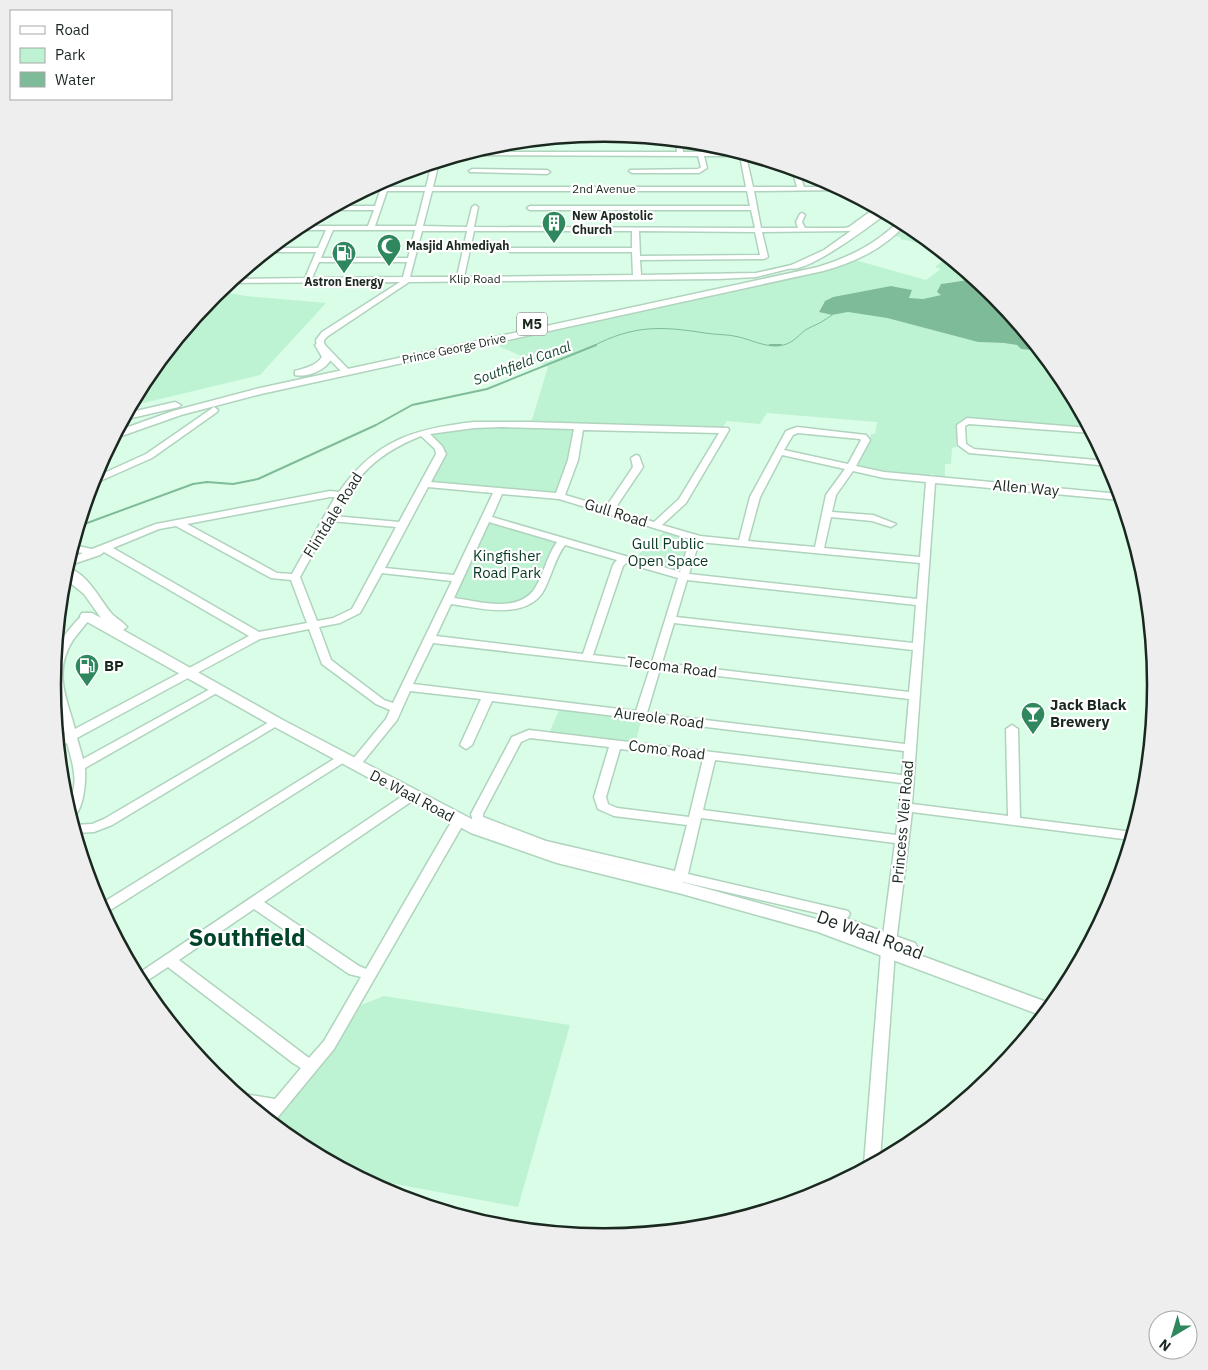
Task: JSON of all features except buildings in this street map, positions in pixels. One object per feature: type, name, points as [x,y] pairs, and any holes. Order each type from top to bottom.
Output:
[{"type":"main road","name":"Prince George Drive","points":[[133,415],[288,377],[347,368],[796,270],[827,252],[877,216]]},
{"type":"main road","name":"Prince George Drive","points":[[124,433],[162,418],[224,400],[347,368],[748,279],[796,270],[832,266],[863,254],[888,238],[897,228]]},
{"type":"main road","points":[[288,377],[316,368],[325,362],[327,357],[320,345]]},
{"type":"main road","name":"De Waal Road","points":[[72,577],[92,594],[106,616],[162,658]]},
{"type":"main road","points":[[92,594],[87,616],[106,616]]},
{"type":"main road","name":"De Waal Road","points":[[87,616],[216,690],[459,821],[535,851],[681,883],[823,928],[889,945],[1042,1005]]},
{"type":"street","points":[[680,148],[680,154]]},
{"type":"street","points":[[502,152],[714,154]]},
{"type":"street","points":[[632,171],[701,170],[704,168],[702,154]]},
{"type":"street","points":[[471,179],[475,158]]},
{"type":"street","points":[[637,258],[763,258],[765,256],[745,161]]},
{"type":"street","points":[[347,368],[320,345],[322,337],[406,280],[434,170]]},
{"type":"street","points":[[472,171],[547,172]]},
{"type":"street","points":[[798,179],[801,189]]},
{"type":"street","points":[[531,189],[528,218],[545,239],[636,250]]},
{"type":"street","name":"2nd Avenue","points":[[384,190],[823,189]]},
{"type":"street","points":[[371,228],[384,190]]},
{"type":"street","points":[[460,279],[474,207]]},
{"type":"street","points":[[346,208],[377,208]]},
{"type":"street","points":[[312,228],[470,228],[528,218],[755,208]]},
{"type":"street","points":[[510,250],[545,239],[635,228],[802,228],[842,230],[851,229],[872,213]]},
{"type":"street","points":[[802,215],[799,222],[802,228]]},
{"type":"street","points":[[308,280],[330,228]]},
{"type":"street","points":[[635,228],[637,278]]},
{"type":"street","points":[[280,250],[320,250]]},
{"type":"street","points":[[316,260],[412,260]]},
{"type":"street","name":"Klip Road","points":[[242,281],[718,277],[796,270]]},
{"type":"street","name":"Klip Road","points":[[718,277],[748,279]]},
{"type":"street","points":[[357,280],[377,282],[384,287],[383,291],[372,300],[368,307]]},
{"type":"street","points":[[336,329],[328,338],[327,345],[347,368]]},
{"type":"street","points":[[103,477],[149,456],[214,410]]},
{"type":"street","points":[[1083,431],[964,422],[962,425],[962,445],[968,450],[1099,463]]},
{"type":"street","name":"Flintdale Road","points":[[295,577],[358,472],[375,456],[400,442],[424,434],[468,426],[725,430],[683,501],[656,525]]},
{"type":"street","points":[[560,496],[573,460],[579,427]]},
{"type":"street","points":[[743,542],[753,501],[789,433],[797,430],[863,437],[866,440],[850,468],[830,495],[819,550]]},
{"type":"street","points":[[64,740],[257,636],[336,621],[356,611],[441,454],[440,448],[424,434]]},
{"type":"street","name":"Allen Way","points":[[779,452],[888,475],[1112,496]]},
{"type":"street","points":[[609,510],[638,467],[636,458]]},
{"type":"street","points":[[886,487],[888,475]]},
{"type":"street","name":"Princess Vlei Road","points":[[872,1156],[889,945],[906,807],[931,479]]},
{"type":"street","name":"Gull Road","points":[[425,484],[560,496],[695,538],[925,561]]},
{"type":"street","points":[[109,906],[348,761],[391,720],[499,491]]},
{"type":"street","points":[[76,560],[152,529],[330,494],[343,495]]},
{"type":"street","points":[[826,514],[878,519],[891,524]]},
{"type":"street","points":[[329,518],[402,525]]},
{"type":"street","points":[[486,518],[682,576],[922,602]]},
{"type":"street","points":[[178,523],[275,576],[295,577],[326,662],[380,702],[396,709]]},
{"type":"street","points":[[641,715],[695,538]]},
{"type":"street","points":[[448,600],[500,606],[521,604],[530,600],[537,594],[554,555],[564,540]]},
{"type":"street","points":[[79,549],[96,553]]},
{"type":"street","points":[[107,549],[257,636]]},
{"type":"street","points":[[587,657],[618,566],[624,559]]},
{"type":"street","points":[[379,570],[457,578]]},
{"type":"street","points":[[62,650],[87,616]]},
{"type":"street","points":[[669,619],[918,647]]},
{"type":"street","name":"Tecoma Road","points":[[430,639],[914,696]]},
{"type":"street","name":"Aureole Road","points":[[408,687],[910,748]]},
{"type":"street","points":[[79,766],[216,690]]},
{"type":"street","points":[[466,745],[488,697]]},
{"type":"street","points":[[62,708],[79,766],[80,787],[75,802]]},
{"type":"street","points":[[81,829],[94,828],[108,822],[276,722]]},
{"type":"street","points":[[1012,729],[1014,820]]},
{"type":"street","name":"Como Road","points":[[681,883],[543,844],[496,828],[477,819],[477,814],[519,737],[535,734],[908,780]]},
{"type":"street","points":[[616,744],[600,797],[602,806],[614,812],[695,818],[902,840]]},
{"type":"street","points":[[710,755],[681,883],[843,914]]},
{"type":"street","points":[[146,976],[411,796]]},
{"type":"street","points":[[906,807],[1125,835]]},
{"type":"street","points":[[271,1114],[333,1038],[450,832],[459,821]]},
{"type":"street","points":[[254,902],[348,967],[370,975]]},
{"type":"street","points":[[169,960],[298,1059],[311,1066]]},
{"type":"street","points":[[257,1102],[278,1106]]},
{"type":"green space","points":[[682,148],[712,154],[688,154],[682,152]]},
{"type":"green space","points":[[900,230],[918,243],[900,239],[901,237],[895,236]]},
{"type":"green space","points":[[855,260],[926,280],[941,269],[935,267],[942,261],[965,280],[944,283],[941,295],[923,299],[912,299],[909,297],[911,290],[892,286],[833,297],[825,301],[820,309],[822,313],[832,315],[848,312],[887,318],[978,342],[1004,343],[1017,345],[1021,349],[1031,350],[1055,383],[1082,429],[961,420],[958,422],[956,447],[952,448],[951,464],[945,464],[945,476],[940,479],[933,474],[921,477],[882,473],[857,466],[856,464],[869,443],[871,434],[875,434],[877,422],[767,413],[760,424],[727,421],[723,427],[717,428],[531,423],[548,367],[491,343],[816,273]]},
{"type":"green space","points":[[229,293],[326,303],[260,375],[140,404],[173,355],[196,327]]},
{"type":"green space","points":[[487,426],[574,430],[574,443],[559,491],[552,493],[430,481],[444,453],[432,435]]},
{"type":"green space","name":"Kingfisher Road Park","points":[[486,518],[564,540],[537,594],[511,606],[448,600]]},
{"type":"green space","name":"Gull Public Open Space","points":[[666,530],[688,538],[690,541],[682,569],[675,572],[632,560]]},
{"type":"green space","points":[[560,708],[642,718],[635,744],[549,733]]},
{"type":"green space","points":[[384,996],[570,1025],[518,1207],[388,1183],[333,1155],[277,1118],[330,1056],[361,1005]]},
{"type":"water","points":[[966,280],[988,301],[1031,350],[1021,349],[1017,345],[1004,343],[978,342],[887,318],[848,312],[832,315],[819,312],[825,301],[833,297],[891,286],[912,290],[909,298],[923,299],[941,295],[937,292],[941,284]]},
{"type":"waterway","name":"Southfield Canal","points":[[593,346],[622,334],[661,328],[731,335],[776,346],[787,344],[805,330],[832,315]]},
{"type":"waterway","name":"Southfield Canal","points":[[86,523],[193,484],[207,482],[233,484],[258,479],[376,425],[412,405],[487,389],[596,345]]},
{"type":"waterway","name":"Southfield Canal","points":[[770,345],[781,345]]},
{"type":"place","name":"New Apostolic Church","points":[[554,244]]},
{"type":"place","name":"Masjid Ahmediyah","points":[[389,267]]},
{"type":"place","name":"Astron Energy","points":[[344,274]]},
{"type":"place","name":"BP","points":[[87,687]]},
{"type":"place","name":"Jack Black Brewery","points":[[1033,735]]},
{"type":"district","name":"Southfield","points":[[247,938]]}]
